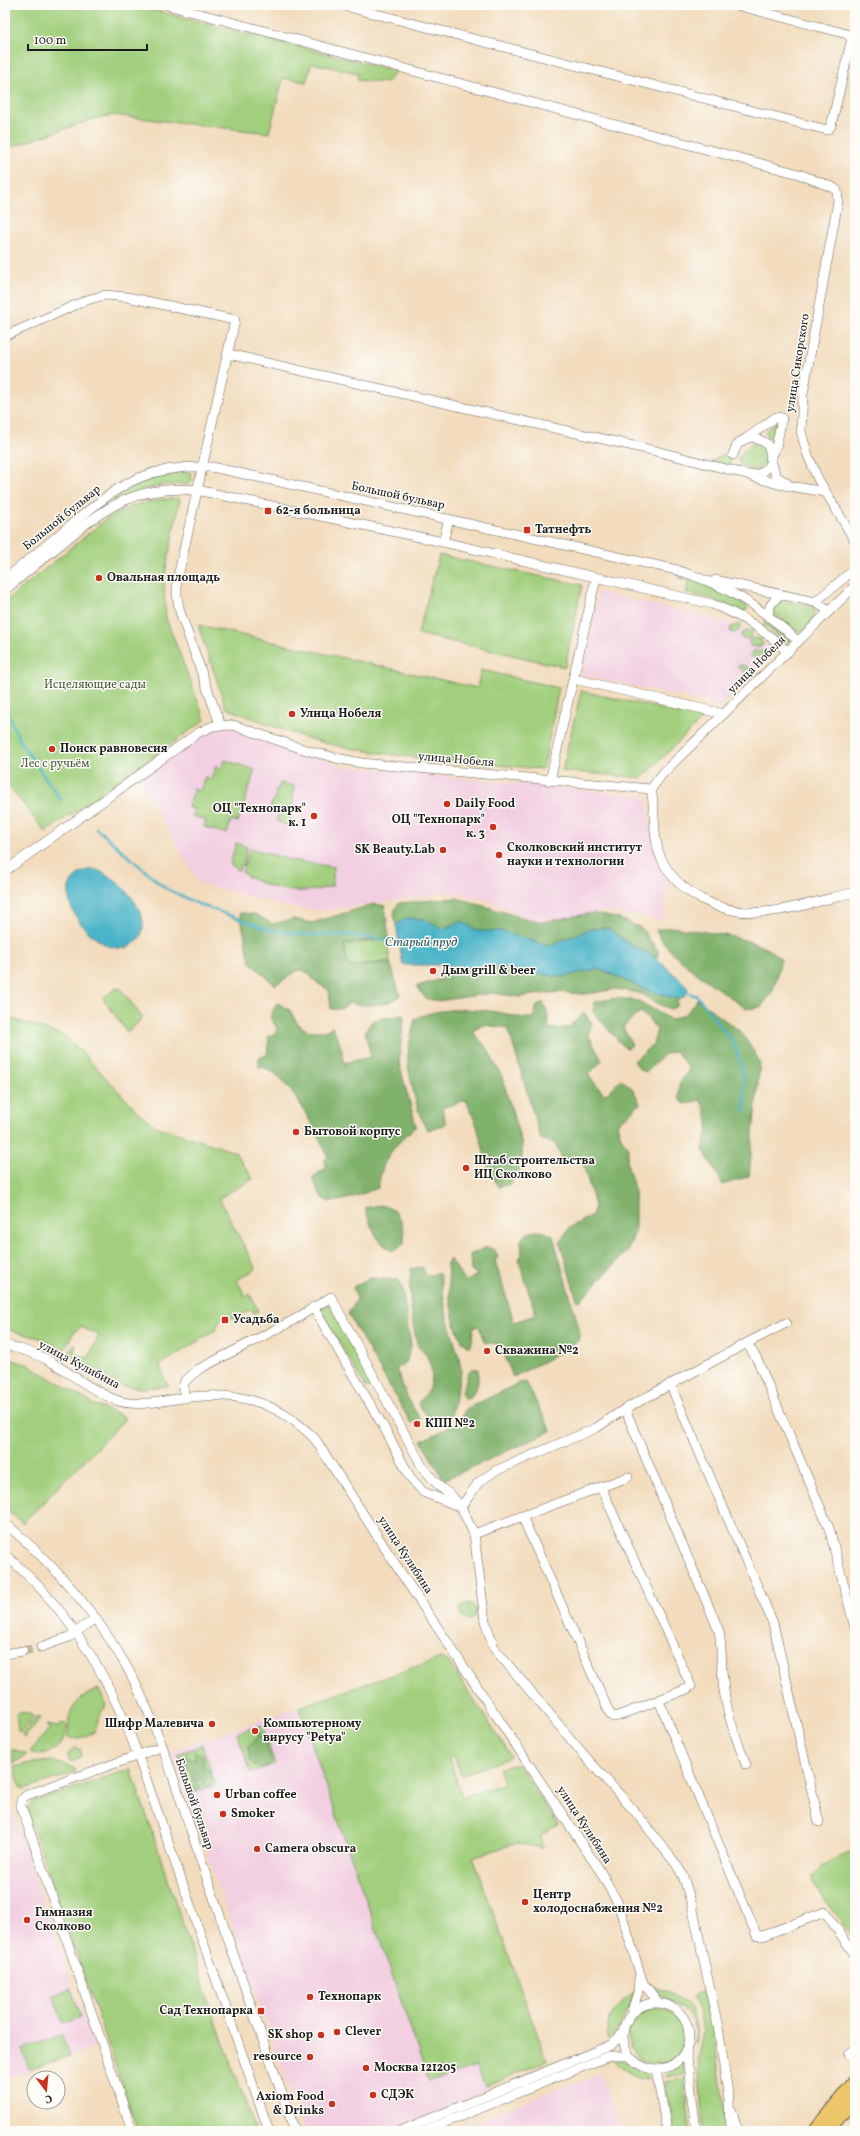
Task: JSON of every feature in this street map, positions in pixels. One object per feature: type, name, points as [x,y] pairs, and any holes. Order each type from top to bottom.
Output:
[{"type":"main road","points":[[814,2131],[855,2081]]},
{"type":"main road","points":[[828,2131],[855,2098]]},
{"type":"street","name":"улица Сикорского","points":[[167,5],[799,174],[827,183],[834,188],[837,191],[838,201],[801,414],[802,431],[807,453],[826,492],[855,541]]},
{"type":"street","points":[[341,5],[827,130],[832,126],[852,42],[851,38],[847,34],[736,5]]},
{"type":"street","points":[[5,336],[87,300],[105,295],[115,295],[235,320],[177,581],[177,597],[186,628],[220,724],[198,733],[5,871]]},
{"type":"street","points":[[228,354],[688,460],[750,475],[778,484],[792,485],[826,492]]},
{"type":"street","points":[[733,455],[735,448],[746,438],[776,417],[782,418],[776,447],[772,458],[764,472],[750,475]]},
{"type":"street","points":[[746,438],[753,437],[766,443],[772,458],[776,476],[792,485]]},
{"type":"street","name":"Большой бульвар","points":[[5,579],[96,505],[123,486],[141,477],[159,471],[178,468],[212,467],[677,570],[707,579],[739,595],[768,614],[798,641]]},
{"type":"street","name":"Большой бульвар","points":[[5,590],[95,516],[115,504],[131,497],[162,489],[197,490],[443,542],[705,602],[729,610],[759,627],[788,652]]},
{"type":"street","points":[[443,542],[449,519]]},
{"type":"street","points":[[815,602],[855,569]]},
{"type":"street","points":[[550,781],[596,578]]},
{"type":"street","points":[[707,579],[731,582],[779,595],[815,602],[829,611]]},
{"type":"street","name":"улица Нобеля","points":[[220,724],[247,729],[336,758],[386,766],[651,789],[724,714],[855,586]]},
{"type":"street","points":[[768,614],[770,606],[779,595]]},
{"type":"street","points":[[574,679],[724,714]]},
{"type":"street","points":[[651,789],[661,858],[676,881],[701,899],[728,909],[763,912],[855,892]]},
{"type":"street","points":[[185,1398],[182,1386],[185,1381],[200,1370],[292,1321],[331,1297],[423,1468],[440,1488],[451,1495],[461,1508],[474,1534],[485,1620],[494,1648],[584,1755],[637,1814],[676,1864],[683,1876],[692,1905],[718,2027],[729,2100],[730,2131]]},
{"type":"street","points":[[313,1307],[377,1416],[410,1477],[423,1492],[461,1508]]},
{"type":"street","points":[[461,1508],[479,1482],[495,1471],[596,1428],[625,1409],[670,1384],[786,1323]]},
{"type":"street","points":[[747,1343],[757,1359],[829,1528],[855,1628]]},
{"type":"street","name":"улица Кулибина","points":[[5,1345],[20,1348],[51,1362],[94,1389],[117,1400],[151,1403],[185,1398],[219,1396],[252,1400],[279,1410],[304,1428],[315,1439],[401,1573],[600,1871],[618,1903],[639,1975]]},
{"type":"street","points":[[670,1384],[773,1623],[819,1822]]},
{"type":"street","points":[[377,1416],[392,1408]]},
{"type":"street","points":[[625,1409],[719,1631],[722,1644],[722,1681],[728,1714],[746,1765]]},
{"type":"street","points":[[392,1443],[406,1435]]},
{"type":"street","points":[[474,1534],[628,1477]]},
{"type":"street","points":[[522,1516],[610,1714],[613,1717],[618,1716],[659,1701],[691,1686],[601,1488]]},
{"type":"street","name":"Большой бульвар","points":[[5,1523],[48,1562],[68,1583],[96,1618],[129,1671],[161,1747],[295,2131]]},
{"type":"street","points":[[5,1555],[32,1580],[60,1611],[102,1674],[121,1712],[138,1756],[269,2131]]},
{"type":"street","points":[[41,1647],[57,1643],[76,1633],[96,1618]]},
{"type":"street","points":[[5,1654],[23,1651]]},
{"type":"street","points":[[659,1701],[757,1936],[762,1936],[825,1912],[855,1955]]},
{"type":"street","points":[[132,2131],[21,1806],[22,1800],[27,1795],[161,1747]]},
{"type":"street","points":[[639,1975],[646,1989],[658,2002],[675,2008],[684,2018],[689,2031],[686,2049],[696,2131]]},
{"type":"street","points":[[639,1975],[638,1992],[622,2034],[623,2042],[629,2056],[642,2066],[656,2069],[675,2063],[686,2049]]},
{"type":"street","points":[[632,2011],[640,2006],[658,2002]]},
{"type":"street","points":[[400,2131],[611,2045],[622,2034]]},
{"type":"street","points":[[424,2131],[609,2056],[629,2056]]},
{"type":"street","points":[[656,2069],[667,2131]]},
{"type":"street","points":[[729,2100],[738,2131]]},
{"type":"shaded area","points":[[599,592],[728,623],[744,630],[765,645],[769,650],[769,659],[720,705],[582,675]]},
{"type":"shaded area","points":[[229,727],[246,731],[341,766],[644,796],[648,806],[649,826],[657,861],[667,880],[663,920],[606,911],[538,921],[486,900],[450,892],[323,911],[289,907],[199,883],[139,780],[205,733],[216,729]]},
{"type":"shaded area","points":[[299,1707],[429,2082],[477,2066],[486,2091],[438,2112],[385,2131],[304,2131],[171,1751]]},
{"type":"shaded area","name":"Гимназия Сколково","points":[[5,1792],[94,2048],[31,2070],[26,2070],[26,2072],[5,2079]]},
{"type":"shaded area","points":[[600,2075],[621,2131],[454,2131],[544,2094]]},
{"type":"green space","points":[[6,5],[133,5],[396,71],[387,83],[357,80],[358,73],[312,63],[306,82],[283,78],[269,133],[112,115],[97,118],[5,149]]},
{"type":"green space","points":[[777,421],[774,443],[764,433]]},
{"type":"green space","points":[[754,443],[759,443],[766,448],[766,452],[765,460],[762,466],[752,470],[740,464],[738,458],[746,448]]},
{"type":"green space","points":[[729,452],[731,469],[711,461]]},
{"type":"green space","points":[[183,471],[191,473],[192,480],[189,484],[163,485],[146,489],[113,501],[112,499],[143,481]]},
{"type":"green space","name":"Исцеляющие сады","points":[[164,499],[180,499],[166,569],[164,587],[166,618],[205,720],[46,832],[5,782],[5,602],[106,519],[131,506]]},
{"type":"green space","points":[[439,555],[582,585],[565,667],[418,634]]},
{"type":"green space","points":[[679,576],[706,584],[731,596],[747,606],[747,610],[742,612],[712,599],[686,593],[689,581],[679,578]]},
{"type":"green space","points":[[779,600],[813,606],[814,617],[801,631],[792,629],[773,613],[772,609]]},
{"type":"green space","points":[[767,619],[791,641],[786,642],[763,624]]},
{"type":"green space","points":[[739,624],[741,626],[739,630],[735,633],[730,632],[731,627]]},
{"type":"green space","points":[[198,625],[477,688],[481,670],[559,688],[543,769],[418,758],[344,747],[314,740],[269,725],[226,708]]},
{"type":"green space","points":[[747,631],[752,632],[751,638],[741,638],[741,634]]},
{"type":"green space","points":[[756,638],[761,639],[763,645],[756,647],[750,646],[749,641]]},
{"type":"green space","points":[[753,651],[763,651],[765,655],[760,658],[755,658],[750,655]]},
{"type":"green space","points":[[741,665],[748,667],[750,670],[745,672],[737,667]]},
{"type":"green space","points":[[581,691],[703,718],[642,778],[562,771]]},
{"type":"green space","points":[[225,760],[255,770],[238,822],[231,820],[227,834],[204,827],[206,820],[192,816],[194,809],[188,807],[194,789],[200,791],[205,777],[211,779],[216,766],[222,768]]},
{"type":"green space","points":[[280,783],[294,786],[291,827],[277,821],[278,814],[271,809],[271,805],[275,798],[276,789],[279,789]]},
{"type":"green space","points":[[236,843],[247,847],[243,866],[241,865],[239,871],[230,864]]},
{"type":"green space","points":[[250,848],[290,860],[334,867],[332,886],[308,891],[297,891],[274,888],[263,884],[242,873]]},
{"type":"green space","points":[[457,898],[524,918],[543,922],[592,913],[620,919],[641,928],[658,951],[658,956],[655,957],[632,946],[608,928],[591,929],[548,946],[478,931],[461,921],[444,929],[415,919],[410,919],[396,925],[394,914],[399,903]]},
{"type":"green space","points":[[374,904],[385,906],[389,938],[344,944],[348,967],[390,962],[400,995],[396,999],[377,1005],[350,1003],[341,1009],[331,1009],[329,990],[317,983],[307,972],[299,970],[275,985],[250,962],[240,913],[255,914],[273,924],[293,919],[312,923]]},
{"type":"green space","points":[[672,927],[714,933],[744,940],[770,951],[781,959],[773,991],[761,1007],[746,1009],[684,963],[663,942],[656,930]]},
{"type":"green space","points":[[387,939],[390,961],[348,967],[345,945]]},
{"type":"green space","points":[[446,966],[469,968],[485,967],[562,977],[596,969],[607,972],[646,990],[678,999],[677,1006],[671,1009],[658,1004],[643,994],[617,989],[585,994],[557,992],[519,997],[493,993],[437,1001],[425,998],[417,986],[442,979]]},
{"type":"green space","points":[[116,988],[121,989],[142,1017],[141,1020],[127,1032],[103,998]]},
{"type":"green space","points":[[617,998],[639,1001],[671,1020],[687,1013],[697,999],[742,1033],[760,1062],[749,1176],[723,1185],[703,1149],[708,1130],[704,1106],[700,1100],[684,1104],[679,1098],[679,1085],[689,1069],[676,1051],[665,1054],[647,1072],[640,1070],[634,1061],[653,1044],[657,1030],[647,1017],[640,1012],[623,1027],[632,1045],[628,1048],[624,1047],[593,1012],[594,1002]]},
{"type":"green space","points":[[543,1002],[547,1011],[549,1029],[568,1028],[584,1013],[592,1023],[588,1034],[602,1061],[588,1075],[604,1094],[608,1093],[621,1079],[633,1089],[640,1104],[617,1124],[621,1137],[628,1148],[627,1163],[635,1192],[635,1232],[627,1251],[580,1301],[577,1300],[560,1242],[569,1228],[592,1215],[595,1206],[583,1163],[563,1163],[556,1144],[541,1139],[508,1028],[484,1025],[472,1031],[487,1048],[502,1077],[522,1145],[522,1167],[510,1184],[498,1187],[487,1164],[477,1126],[466,1100],[442,1108],[446,1124],[428,1130],[421,1118],[418,1108],[412,1087],[408,1062],[408,1052],[415,1019],[424,1015],[445,1011],[480,1010],[534,1018],[536,1007]]},
{"type":"green space","points":[[277,1003],[289,1009],[299,1026],[310,1031],[324,1031],[333,1027],[342,1050],[344,1063],[371,1057],[365,1031],[373,1020],[404,1015],[399,1063],[416,1126],[395,1146],[390,1153],[383,1168],[378,1188],[351,1198],[336,1201],[325,1200],[319,1193],[312,1178],[327,1167],[324,1160],[328,1156],[300,1103],[290,1089],[270,1070],[259,1067],[259,1058],[267,1055],[269,1036],[275,1034],[277,1028],[270,1017]]},
{"type":"green space","points":[[5,1017],[62,1035],[76,1046],[137,1111],[155,1126],[235,1152],[253,1179],[219,1198],[256,1269],[237,1280],[245,1296],[250,1294],[258,1311],[254,1313],[252,1309],[234,1318],[227,1317],[222,1319],[217,1329],[160,1365],[165,1381],[169,1386],[143,1388],[122,1386],[68,1354],[74,1345],[76,1346],[74,1352],[88,1358],[99,1335],[81,1327],[74,1332],[64,1350],[43,1339],[5,1329]]},
{"type":"green space","points":[[380,1205],[387,1207],[396,1214],[400,1219],[404,1231],[404,1244],[392,1251],[381,1243],[374,1232],[365,1208]]},
{"type":"green space","points":[[535,1231],[545,1232],[553,1236],[580,1332],[578,1341],[564,1351],[513,1377],[500,1344],[484,1342],[479,1326],[473,1328],[472,1342],[469,1347],[463,1341],[454,1321],[447,1264],[450,1259],[466,1282],[478,1274],[471,1271],[470,1255],[487,1247],[495,1250],[498,1257],[495,1261],[514,1322],[536,1315],[519,1260],[522,1254],[521,1240],[526,1234]]},
{"type":"green space","points":[[422,1267],[427,1276],[438,1273],[440,1276],[447,1318],[459,1357],[461,1371],[451,1416],[438,1422],[437,1427],[422,1410],[418,1402],[430,1387],[432,1374],[429,1361],[418,1345],[413,1325],[411,1306],[411,1269]]},
{"type":"green space","points":[[369,1278],[399,1280],[402,1287],[411,1346],[406,1363],[396,1369],[409,1401],[420,1419],[411,1423],[348,1314],[357,1299],[353,1287]]},
{"type":"green space","points":[[329,1304],[375,1383],[366,1388],[320,1309]]},
{"type":"green space","points":[[5,1358],[29,1365],[95,1405],[126,1418],[23,1523],[5,1509]]},
{"type":"green space","points":[[472,1369],[478,1369],[478,1383],[473,1394],[465,1400],[462,1392],[468,1374]]},
{"type":"green space","points":[[526,1382],[551,1431],[444,1480],[421,1441],[458,1423],[466,1409],[519,1383]]},
{"type":"green space","points":[[465,1604],[471,1604],[476,1609],[474,1618],[471,1620],[465,1620],[460,1615],[460,1609]]},
{"type":"green space","points":[[441,1658],[448,1661],[511,1756],[461,1775],[454,1756],[449,1757],[462,1797],[504,1784],[498,1769],[518,1764],[558,1825],[541,1835],[542,1848],[517,1843],[473,1857],[547,2061],[485,2087],[477,2066],[429,2082],[299,1707]]},
{"type":"green space","points":[[99,1689],[107,1706],[102,1711],[94,1732],[78,1739],[67,1737],[69,1718],[73,1708],[89,1693]]},
{"type":"green space","points":[[19,1712],[28,1713],[33,1716],[20,1733],[18,1731],[16,1714]]},
{"type":"green space","points":[[36,1716],[40,1718],[25,1738],[22,1735]]},
{"type":"green space","points":[[65,1723],[67,1726],[64,1739],[55,1749],[43,1754],[30,1752],[50,1728],[46,1726],[47,1725],[57,1727]]},
{"type":"green space","points":[[262,1725],[275,1764],[251,1773],[237,1733]]},
{"type":"green space","points":[[259,1731],[265,1740],[272,1762],[264,1767],[254,1765],[252,1763],[249,1758],[247,1747],[259,1737],[257,1734]]},
{"type":"green space","points":[[202,1745],[216,1785],[191,1794],[178,1754]]},
{"type":"green space","points":[[75,1748],[81,1749],[81,1756],[75,1761],[70,1761],[68,1754]]},
{"type":"green space","points":[[12,1749],[27,1754],[14,1764]]},
{"type":"green space","points":[[5,1750],[9,1753],[9,1766],[5,1767]]},
{"type":"green space","points":[[195,1752],[203,1755],[203,1766],[209,1770],[213,1783],[211,1786],[206,1786],[200,1779],[197,1779],[198,1783],[202,1787],[195,1791],[192,1776],[183,1758],[185,1756],[194,1761]]},
{"type":"green space","points":[[52,1761],[74,1768],[76,1772],[24,1789],[20,1787],[15,1767],[25,1764]]},
{"type":"green space","points":[[131,1769],[210,2005],[256,2131],[138,2131],[30,1820],[28,1807],[32,1802]]},
{"type":"green space","points":[[855,1849],[855,1940],[813,1883],[812,1876],[822,1866]]},
{"type":"green space","points":[[648,1982],[657,1988],[670,1993],[685,2003],[693,2015],[695,2022],[696,2036],[695,2043],[695,2029],[686,2012],[661,1996]]},
{"type":"green space","points":[[71,1989],[81,2017],[63,2023],[53,1995]]},
{"type":"green space","points":[[635,1991],[621,2024],[608,2039],[607,2031],[611,2017],[618,2006]]},
{"type":"green space","points":[[704,1991],[714,2028],[727,2131],[703,2131],[698,2057],[703,2032],[700,2013],[691,1999],[696,1994]]},
{"type":"green space","points":[[656,2008],[667,2011],[676,2016],[681,2025],[684,2036],[681,2047],[676,2056],[667,2061],[656,2064],[645,2061],[636,2056],[631,2047],[628,2036],[631,2025],[636,2016],[645,2011]]},
{"type":"green space","points":[[62,2035],[69,2056],[29,2069],[22,2049]]},
{"type":"green space","points":[[613,2058],[634,2064],[647,2074],[649,2079],[629,2073]]},
{"type":"green space","points":[[683,2061],[684,2074],[665,2077],[667,2073]]},
{"type":"green space","points":[[685,2078],[690,2131],[674,2131],[665,2082]]},
{"type":"green space","points":[[46,2124],[47,2127],[50,2126],[52,2131],[29,2131]]},
{"type":"water","points":[[92,869],[102,872],[113,879],[133,900],[140,912],[143,924],[141,936],[132,945],[119,948],[104,944],[90,933],[78,919],[70,904],[69,889],[75,877]]},
{"type":"water","name":"Старый пруд","points":[[407,918],[424,919],[444,929],[461,921],[478,931],[501,931],[548,946],[591,929],[608,928],[632,946],[655,957],[685,984],[688,989],[684,997],[678,999],[646,990],[607,972],[596,969],[562,977],[485,967],[469,968],[440,965],[403,965],[396,925]]},
{"type":"waterway","points":[[5,708],[21,743],[61,800]]},
{"type":"waterway","points":[[96,828],[165,888],[198,904],[270,930],[307,935],[349,935],[401,942]]},
{"type":"waterway","points":[[683,991],[697,996],[734,1044],[743,1071],[745,1111]]},
{"type":"tunnel","points":[[23,1651],[41,1647]]},
{"type":"place","name":"62-я больница","points":[[268,511]]},
{"type":"place","name":"Татнефть","points":[[527,530]]},
{"type":"place","name":"Овальная площадь","points":[[99,578]]},
{"type":"place","name":"Улица Нобеля","points":[[292,714]]},
{"type":"place","name":"Поиск равновесия","points":[[52,749]]},
{"type":"place","name":"Daily Food","points":[[447,804]]},
{"type":"place","name":"ОЦ \"Технопарк\" к. 1","points":[[314,816]]},
{"type":"place","name":"ОЦ \"Технопарк\" к. 3","points":[[493,827]]},
{"type":"place","name":"SK Beauty.Lab","points":[[443,850]]},
{"type":"place","name":"Сколковский институт науки и технологии","points":[[499,855]]},
{"type":"place","name":"Дым grill & beer","points":[[433,971]]},
{"type":"place","name":"Бытовой корпус","points":[[296,1132]]},
{"type":"place","name":"Штаб строительства ИЦ Сколково","points":[[466,1168]]},
{"type":"place","name":"Усадьба","points":[[225,1320]]},
{"type":"place","name":"Скважина №2","points":[[487,1351]]},
{"type":"place","name":"КПП №2","points":[[417,1424]]},
{"type":"place","name":"Шифр Малевича","points":[[212,1724]]},
{"type":"place","name":"Компьютерному вирусу \"Petya\"","points":[[255,1731]]},
{"type":"place","name":"Urban coffee","points":[[217,1795]]},
{"type":"place","name":"Smoker","points":[[223,1814]]},
{"type":"place","name":"Camera obscura","points":[[257,1849]]},
{"type":"place","name":"Центр холодоснабжения №2","points":[[525,1902]]},
{"type":"place","name":"Гимназия Сколково","points":[[27,1920]]},
{"type":"place","name":"Технопарк","points":[[310,1997]]},
{"type":"place","name":"Сад Технопарка","points":[[261,2011]]},
{"type":"place","name":"Clever","points":[[337,2032]]},
{"type":"place","name":"SK shop","points":[[321,2035]]},
{"type":"place","name":"resource","points":[[310,2057]]},
{"type":"place","name":"Москва 121205","points":[[366,2068]]},
{"type":"place","name":"СДЭК","points":[[373,2095]]},
{"type":"place","name":"Axiom Food & Drinks","points":[[332,2104]]},
{"type":"park label","name":"Лес с ручьём","points":[[55,764]]}]
